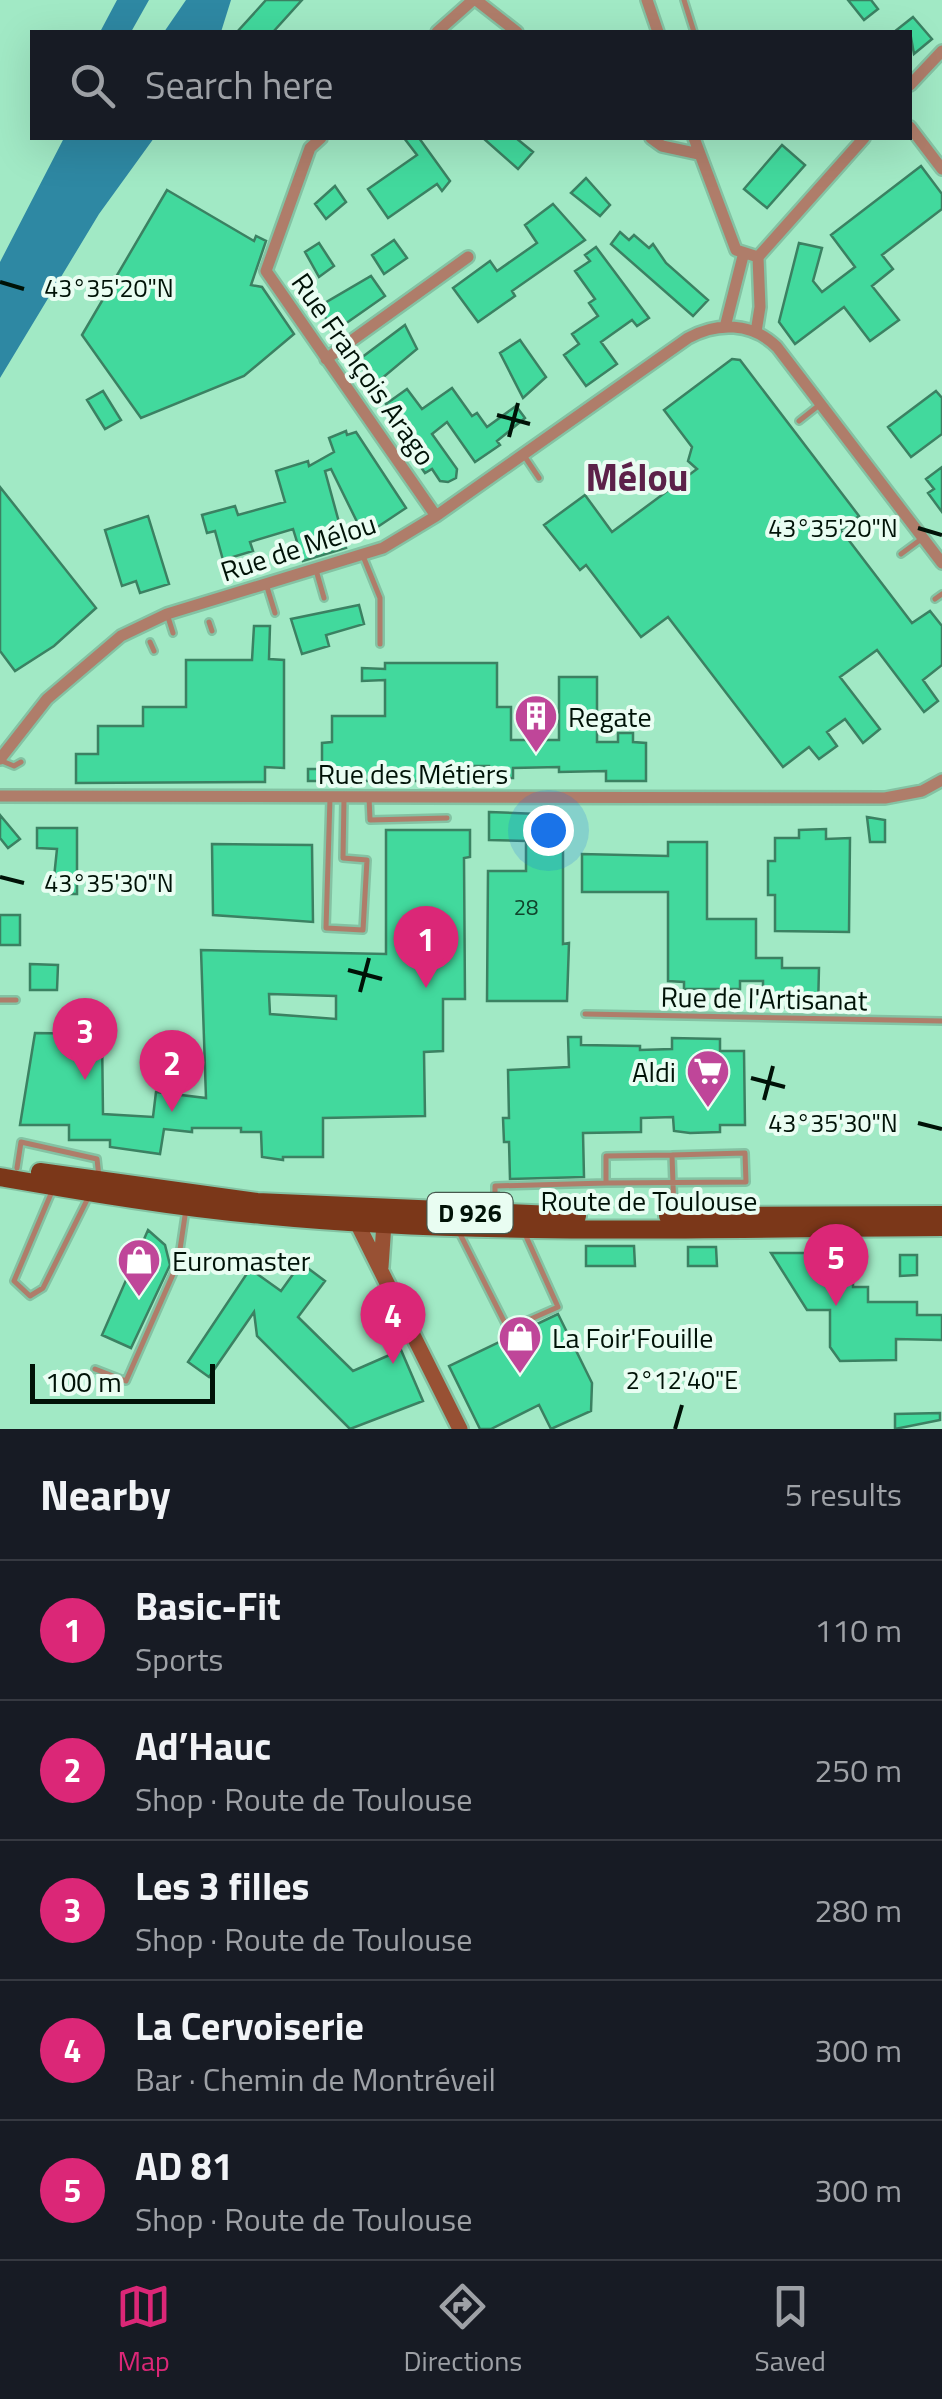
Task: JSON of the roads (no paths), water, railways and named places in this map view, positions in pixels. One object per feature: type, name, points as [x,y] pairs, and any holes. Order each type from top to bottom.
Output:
[{"type":"main road","name":"Route de Toulouse","points":[[6,1170],[54,1186],[95,1187],[186,1207],[356,1221],[523,1227],[942,1227]]},
{"type":"main road","name":"D 926","points":[[6,1170],[95,1187],[254,1201],[495,1214],[942,1215]]},
{"type":"main road","points":[[356,1221],[460,1429]]},
{"type":"main road","points":[[381,1272],[384,1222]]},
{"type":"street","points":[[439,30],[474,0],[514,30]]},
{"type":"street","points":[[647,0],[657,30]]},
{"type":"street","points":[[912,84],[942,51]]},
{"type":"street","points":[[912,130],[942,169]]},
{"type":"street","name":"Rue François Arago","points":[[319,140],[310,148],[266,272],[436,516]]},
{"type":"street","points":[[654,140],[662,146],[699,154]]},
{"type":"street","points":[[695,140],[727,232],[743,256]]},
{"type":"street","points":[[756,332],[760,296],[758,257],[862,140]]},
{"type":"street","points":[[743,256],[758,257]]},
{"type":"street","points":[[743,256],[726,326],[756,332],[777,347],[942,563]]},
{"type":"street","points":[[326,359],[468,257]]},
{"type":"street","points":[[732,292],[747,286],[760,296]]},
{"type":"street","name":"Rue de Mélou","points":[[0,759],[47,699],[121,636],[167,614],[364,556],[436,516],[688,338],[726,326]]},
{"type":"street","name":"Rue des Métiers","points":[[0,796],[885,798],[922,792],[942,780]]},
{"type":"lane","points":[[684,0],[693,30]]},
{"type":"lane","points":[[799,420],[821,404]]},
{"type":"lane","points":[[523,454],[539,478]]},
{"type":"lane","points":[[901,554],[922,538]]},
{"type":"lane","points":[[364,556],[380,598],[380,644]]},
{"type":"lane","points":[[316,570],[324,598]]},
{"type":"lane","points":[[267,585],[276,612]]},
{"type":"lane","points":[[935,599],[942,594]]},
{"type":"lane","points":[[167,614],[173,633]]},
{"type":"lane","points":[[210,622],[212,631]]},
{"type":"lane","points":[[150,642],[154,651]]},
{"type":"lane","points":[[0,759],[14,766],[21,762]]},
{"type":"lane","points":[[330,798],[326,928],[363,930],[367,860],[343,858],[344,798]]},
{"type":"lane","points":[[369,798],[370,820],[448,818]]},
{"type":"lane","points":[[0,1000],[16,1000]]},
{"type":"lane","name":"Rue de l'Artisanat","points":[[585,1014],[942,1021]]},
{"type":"lane","points":[[6,1170],[22,1142],[97,1159],[95,1187],[43,1288],[30,1296],[14,1281],[35,1237],[34,1225],[54,1186]]},
{"type":"lane","points":[[495,1214],[495,1186],[746,1182],[745,1154],[606,1156],[606,1184]]},
{"type":"lane","points":[[672,1155],[674,1216]]},
{"type":"lane","points":[[95,1368],[126,1381],[178,1262],[186,1207]]},
{"type":"lane","points":[[456,1225],[508,1329],[558,1307],[523,1227]]},
{"type":"water","points":[[117,0],[149,0],[132,30],[101,30]]},
{"type":"water","points":[[186,0],[231,0],[222,30],[165,30]]},
{"type":"water","points":[[63,140],[153,140],[99,214],[0,378],[0,262]]},
{"type":"place","name":"Regate","points":[[536,754]]},
{"type":"place","name":"Basic-Fit","points":[[426,988]]},
{"type":"place","name":"Les 3 filles","points":[[85,1080]]},
{"type":"place","name":"Aldi","points":[[708,1109]]},
{"type":"place","name":"Ad’Hauc","points":[[172,1112]]},
{"type":"place","name":"Euromaster","points":[[139,1298]]},
{"type":"place","name":"AD 81","points":[[836,1306]]},
{"type":"place","name":"La Cervoiserie","points":[[393,1364]]},
{"type":"place","name":"La Foir'Fouille","points":[[520,1375]]},
{"type":"district","name":"Mélou","points":[[637,477]]}]
